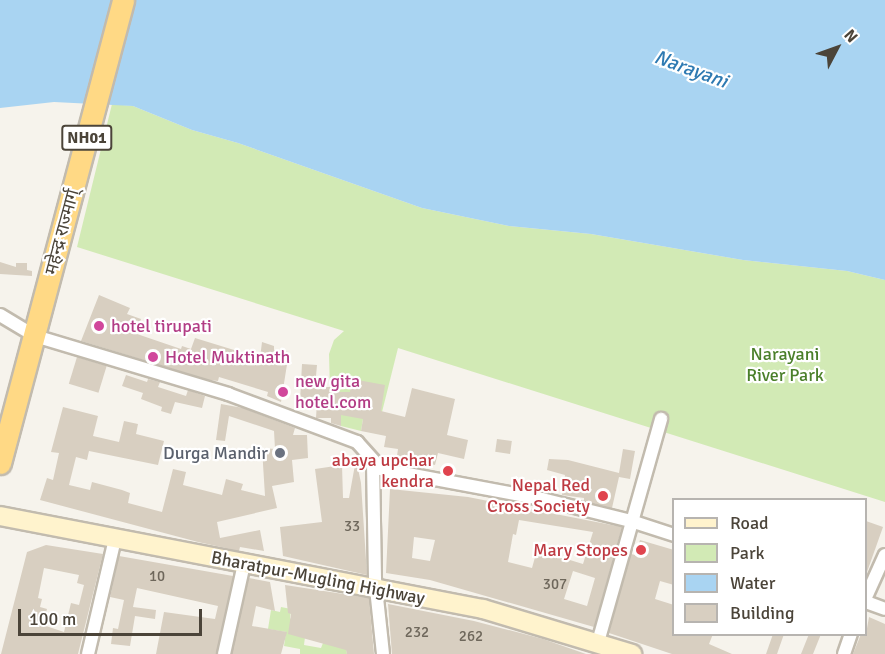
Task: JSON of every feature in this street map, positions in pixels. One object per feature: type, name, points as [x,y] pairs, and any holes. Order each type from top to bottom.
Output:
[{"type":"highway","name":"महेन्द्र राज्मार्ग्","points":[[0,463],[123,0]]},
{"type":"main road","name":"Bharatpur-Mugling Highway","points":[[0,516],[483,609],[602,647],[632,654]]},
{"type":"street","points":[[0,315],[35,336],[273,410],[357,442],[373,463],[387,470],[542,499],[630,520],[672,534]]},
{"type":"street","points":[[602,647],[630,520],[661,419]]},
{"type":"street","points":[[373,463],[376,588],[383,654]]},
{"type":"street","points":[[88,654],[115,539]]},
{"type":"street","points":[[867,595],[885,555]]},
{"type":"street","points":[[224,654],[244,564]]},
{"type":"street","points":[[867,602],[885,609]]},
{"type":"street","points":[[844,654],[850,636]]},
{"type":"green space","name":"Narayani River Park","points":[[112,104],[133,106],[192,130],[238,143],[422,208],[509,226],[591,234],[743,260],[847,271],[885,280],[885,502],[398,348],[382,412],[363,419],[361,431],[341,426],[340,392],[330,392],[329,354],[334,340],[344,331],[77,247]]},
{"type":"green space","points":[[281,607],[291,609],[290,618],[305,637],[304,645],[321,648],[323,643],[345,643],[347,654],[300,654],[300,649],[284,646],[286,632],[268,629],[271,610],[280,612]]},
{"type":"water","name":"Narayani","points":[[0,0],[885,0],[885,280],[847,271],[743,260],[591,234],[509,226],[422,208],[238,143],[192,130],[133,106],[54,102],[0,108]]},
{"type":"building","points":[[0,262],[16,267],[16,263],[27,263],[27,270],[32,271],[32,276],[0,274]]},
{"type":"building","points":[[99,295],[130,308],[127,314],[141,319],[137,334],[181,349],[182,346],[191,349],[195,338],[260,358],[262,342],[274,346],[274,350],[289,352],[281,402],[267,396],[268,392],[219,377],[218,381],[209,380],[81,341]]},
{"type":"building","points":[[77,357],[107,366],[98,393],[69,384]]},
{"type":"building","points":[[302,364],[317,365],[315,387],[330,387],[330,392],[350,392],[352,379],[385,385],[381,411],[405,417],[412,388],[455,399],[447,435],[468,440],[464,459],[438,453],[435,465],[397,456],[398,449],[384,447],[386,436],[361,431],[363,419],[341,415],[341,426],[331,423],[331,418],[316,418],[317,402],[300,401]]},
{"type":"building","points":[[126,375],[147,382],[148,379],[160,382],[158,387],[186,396],[188,390],[205,396],[202,408],[175,402],[171,414],[161,411],[162,407],[141,399],[143,393],[122,386]]},
{"type":"building","points":[[221,404],[243,408],[295,428],[293,435],[307,435],[308,458],[292,460],[294,482],[272,486],[277,508],[217,522],[220,538],[260,530],[264,551],[240,547],[239,551],[198,542],[40,500],[47,478],[53,480],[59,453],[51,452],[63,407],[98,416],[93,436],[119,442],[124,421],[138,424],[136,434],[164,441],[158,465],[89,451],[87,460],[76,457],[69,485],[90,490],[92,482],[122,490],[130,493],[128,503],[162,512],[173,469],[186,472],[183,485],[222,495],[226,479],[243,484],[241,490],[265,496],[262,448],[275,449],[274,431],[229,416],[225,441],[216,440]]},
{"type":"building","points":[[497,439],[512,441],[510,454],[495,452]]},
{"type":"building","points":[[623,449],[635,451],[630,479],[619,477],[612,508],[584,501],[584,498],[562,495],[565,475],[547,470],[549,459],[568,460],[619,473]]},
{"type":"building","points":[[356,459],[361,483],[367,575],[283,556],[280,527],[322,522],[315,469],[342,465],[343,498],[349,498]]},
{"type":"building","points":[[390,489],[468,497],[622,527],[594,627],[430,580],[386,573]],"holes":[[[519,520],[593,532],[583,564],[537,550],[532,568],[508,562],[513,534],[516,535]],[[414,537],[435,540],[430,561],[412,558]],[[573,571],[595,578],[587,606],[564,599]]]},
{"type":"building","points":[[867,521],[883,527],[867,572]]},
{"type":"building","points":[[640,540],[672,549],[672,584],[660,581],[655,599],[672,604],[672,636],[712,636],[709,644],[732,654],[672,654],[609,633],[631,554],[635,555]]},
{"type":"building","points":[[46,545],[103,554],[78,654],[1,654],[27,552]],"holes":[[[44,568],[79,575],[77,583],[84,585],[79,605],[71,603],[64,632],[43,625],[47,609],[40,607],[42,599],[38,598]]]},
{"type":"building","points":[[119,556],[233,576],[216,654],[156,654],[164,612],[215,619],[218,606],[137,588],[133,607],[156,610],[155,619],[135,616],[130,646],[111,644],[113,628],[118,629],[124,600],[110,597]]},
{"type":"building","points":[[249,578],[270,582],[275,611],[256,606],[252,626],[287,632],[281,654],[232,654]]},
{"type":"building","points":[[285,585],[369,598],[374,654],[347,654],[346,650],[288,634],[291,614],[288,613]]},
{"type":"building","points":[[388,604],[474,621],[543,639],[586,654],[392,654]]},
{"type":"building","points":[[869,617],[885,624],[885,654],[853,654],[860,636],[867,636]]},
{"type":"building","points":[[772,636],[783,636],[777,654],[766,654]]},
{"type":"building","points":[[808,636],[820,636],[813,654],[801,654]]},
{"type":"place","name":"hotel tirupati","points":[[99,326]]},
{"type":"place","name":"Hotel Muktinath","points":[[153,357]]},
{"type":"place","name":"new gita hotel.com","points":[[283,392]]},
{"type":"place","name":"Durga Mandir","points":[[280,453]]},
{"type":"place","name":"abaya upchar kendra","points":[[448,471]]},
{"type":"place","name":"Nepal Red Cross Society","points":[[603,496]]},
{"type":"place","name":"Mary Stopes","points":[[641,550]]}]
